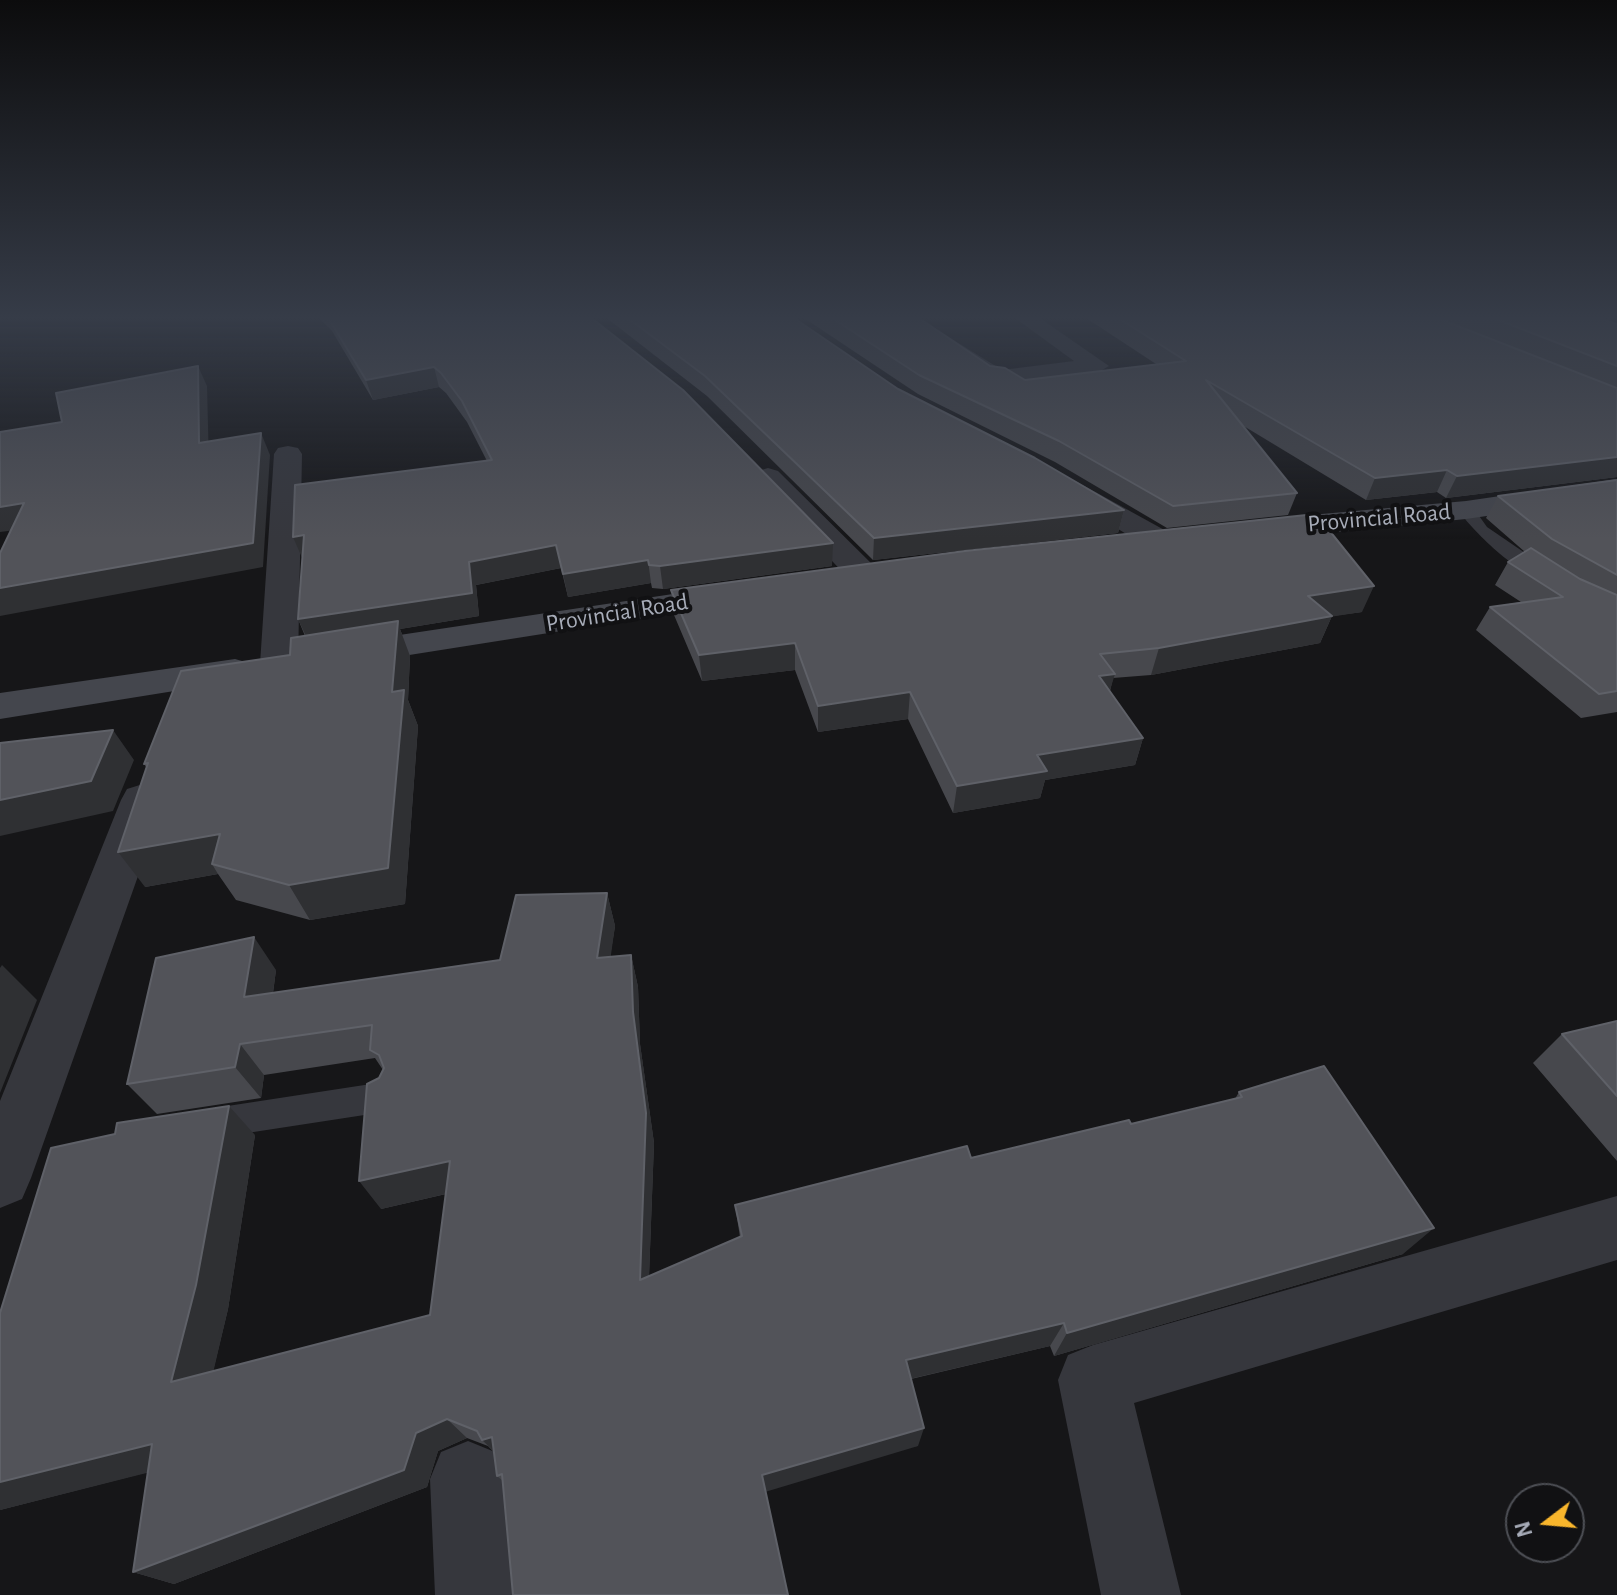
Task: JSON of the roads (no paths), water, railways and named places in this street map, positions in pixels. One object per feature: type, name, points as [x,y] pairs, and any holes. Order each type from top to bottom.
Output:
[{"type":"main road","name":"Provincial Road","points":[[1234,532],[1466,510],[1617,488]]},
{"type":"main road","points":[[1111,545],[1173,538]]},
{"type":"main road","points":[[818,582],[880,573]]},
{"type":"main road","name":"Provincial Road","points":[[0,706],[174,718],[279,664],[772,589]]},
{"type":"street","points":[[279,664],[288,454]]},
{"type":"street","points":[[749,457],[880,573]]},
{"type":"street","points":[[1043,471],[1173,538]]},
{"type":"street","points":[[16,1161],[174,718]]},
{"type":"street","points":[[1141,1595],[1093,1380],[1617,1228]]},
{"type":"street","points":[[468,1479],[475,1595]]},
{"type":"lane","points":[[1466,510],[1481,531],[1561,587]]},
{"type":"lane","points":[[181,1129],[384,1097]]}]
